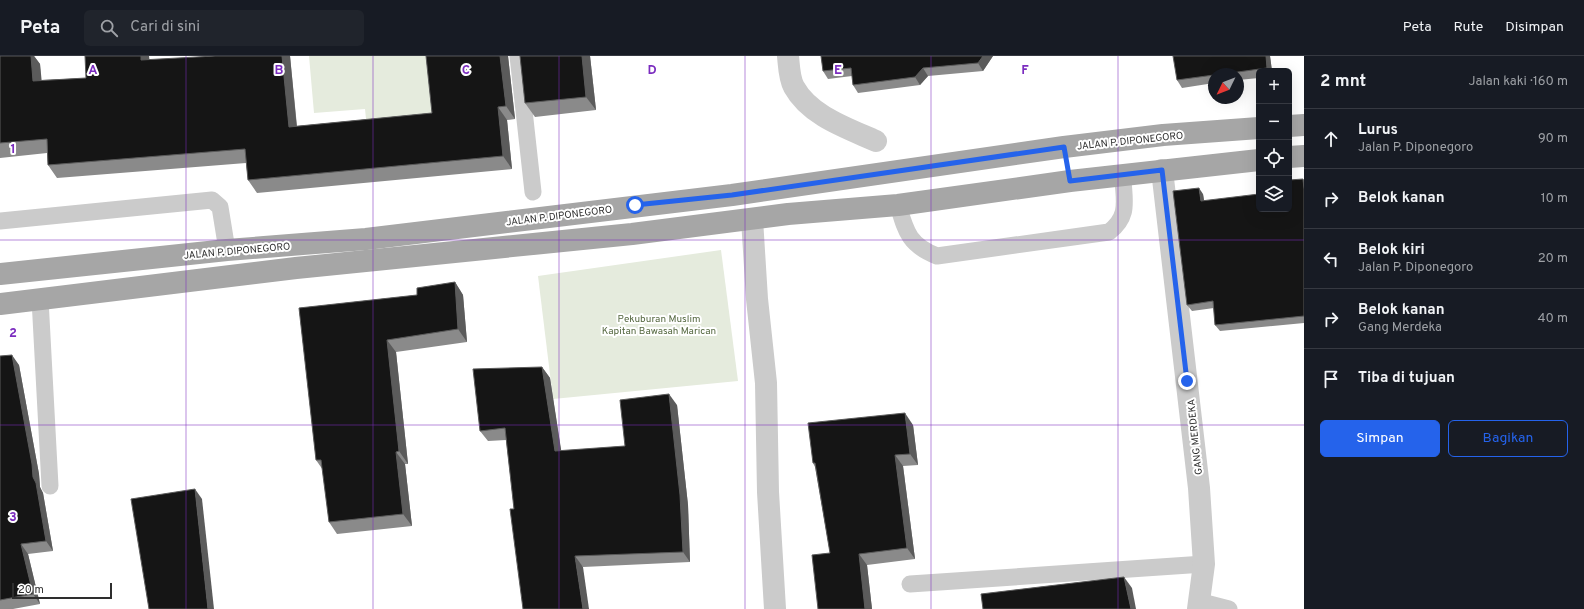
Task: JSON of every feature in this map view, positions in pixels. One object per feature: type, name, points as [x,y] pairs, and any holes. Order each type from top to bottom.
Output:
[{"type":"main road","points":[[1292,126],[1304,125]]},
{"type":"main road","name":"JALAN P. DIPONEGORO","points":[[0,274],[227,250],[366,239],[635,205],[732,195],[1064,147],[1163,135],[1256,128]]},
{"type":"main road","points":[[1064,147],[1070,181]]},
{"type":"main road","points":[[1292,157],[1304,156]]},
{"type":"main road","points":[[0,304],[296,268],[632,234],[788,214],[898,205],[1070,181],[1256,160]]},
{"type":"street","points":[[788,56],[793,85],[803,100],[834,122],[876,142]]},
{"type":"street","name":"GANG MERDEKA","points":[[1162,170],[1198,480],[1204,564],[1198,605]]},
{"type":"street","points":[[752,219],[756,299],[766,383],[768,492],[776,609]]},
{"type":"lane","points":[[518,56],[533,192]]},
{"type":"lane","points":[[898,205],[908,236],[920,247],[938,256],[1109,232],[1119,224],[1125,211],[1123,175]]},
{"type":"lane","points":[[0,221],[212,200],[220,207],[227,250]]},
{"type":"lane","points":[[40,299],[50,486]]},
{"type":"lane","points":[[910,584],[1204,564]]},
{"type":"lane","points":[[1198,605],[1229,609]]},
{"type":"green space","points":[[309,56],[432,56],[439,133],[368,139],[365,109],[314,113]]},
{"type":"green space","name":"Pekuburan Muslim Kapitan Bawasah Marican","points":[[721,250],[738,381],[553,399],[538,276]]},
{"type":"building","points":[[0,56],[31,56],[33,81],[86,78],[85,56],[141,56],[141,60],[215,56],[282,56],[289,127],[432,113],[426,56],[500,56],[506,106],[498,107],[503,156],[248,180],[245,149],[48,165],[47,139],[0,143]]},
{"type":"building","points":[[520,56],[582,56],[586,97],[525,103]]},
{"type":"building","points":[[821,56],[983,56],[978,63],[923,68],[915,77],[853,85],[851,68],[823,71]]},
{"type":"building","points":[[1173,56],[1266,56],[1267,68],[1256,68],[1256,70],[1244,71],[1244,68],[1208,68],[1208,76],[1177,80]]},
{"type":"building","points":[[1303,179],[1304,189],[1304,316],[1215,325],[1213,301],[1187,305],[1173,191],[1199,188],[1201,201],[1256,194],[1256,212],[1292,212],[1292,180]]},
{"type":"building","points":[[455,282],[458,329],[387,340],[399,451],[396,452],[403,514],[329,522],[321,460],[316,460],[299,308],[417,295],[417,288]]},
{"type":"building","points":[[12,355],[32,464],[33,477],[36,483],[46,541],[21,544],[33,594],[0,600],[0,356]]},
{"type":"building","points":[[542,367],[555,451],[625,446],[620,400],[669,394],[680,495],[683,552],[575,556],[583,609],[523,609],[510,509],[514,509],[505,428],[480,431],[473,369]]},
{"type":"building","points":[[905,413],[910,454],[895,455],[907,548],[859,554],[865,609],[818,609],[812,555],[830,553],[815,463],[813,463],[808,423]]},
{"type":"building","points":[[195,489],[208,609],[149,609],[131,499]]},
{"type":"building","points":[[1124,577],[1131,609],[983,609],[981,594]]},
{"type":"route","points":[[635,205],[732,195],[1064,147],[1070,181],[1162,170],[1187,381]]}]
